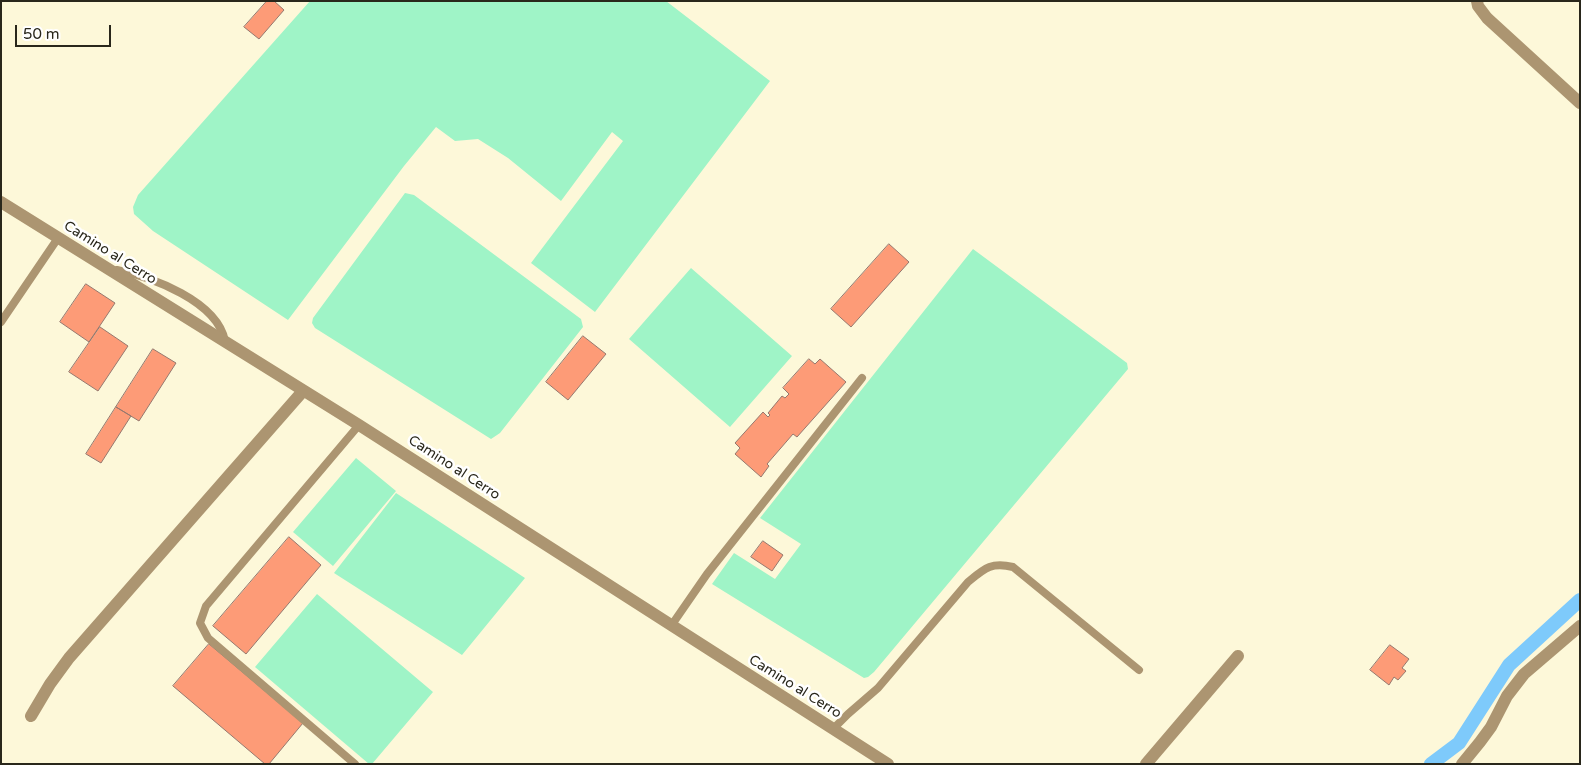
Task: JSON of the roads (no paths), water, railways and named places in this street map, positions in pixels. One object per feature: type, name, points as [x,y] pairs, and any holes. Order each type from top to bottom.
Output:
[{"type":"street","points":[[1477,1],[1478,6],[1487,18],[1580,103]]},
{"type":"street","name":"Camino al Cerro","points":[[1,202],[359,425],[888,764]]},
{"type":"street","points":[[31,716],[68,658],[303,391]]},
{"type":"street","points":[[1462,764],[1491,727],[1507,696],[1524,674],[1580,626]]},
{"type":"street","points":[[1146,764],[1238,656]]},
{"type":"lane","points":[[1,322],[58,238]]},
{"type":"lane","points":[[105,268],[149,279],[185,296],[214,317],[221,327],[226,343]]},
{"type":"lane","points":[[671,626],[707,574],[862,378]]},
{"type":"lane","points":[[355,764],[208,638],[200,623],[206,606],[359,425]]},
{"type":"lane","points":[[833,729],[878,688],[968,582],[984,569],[999,564],[1013,567],[1139,670]]},
{"type":"waterway","points":[[1431,764],[1459,743],[1509,665],[1580,600]]}]
